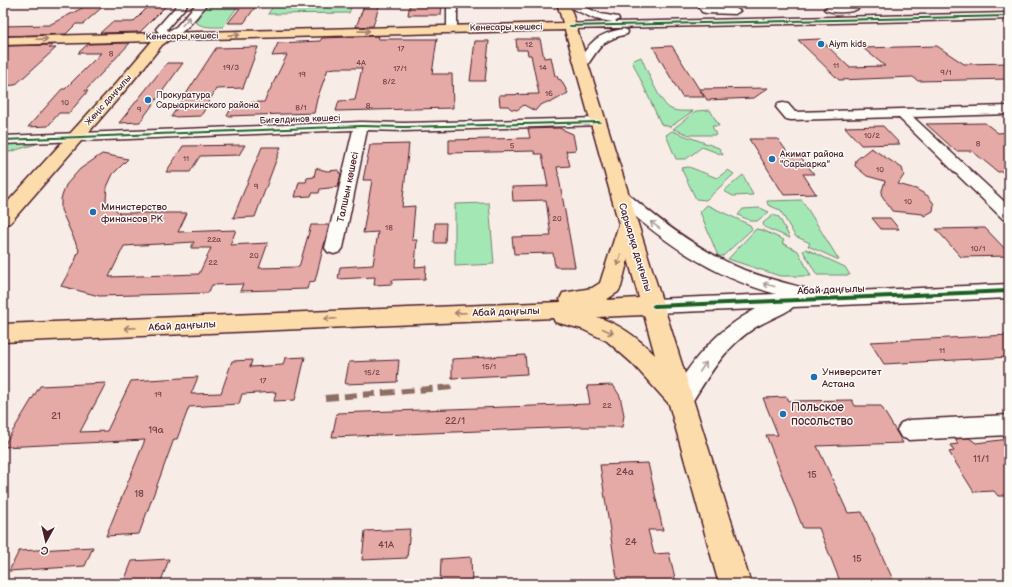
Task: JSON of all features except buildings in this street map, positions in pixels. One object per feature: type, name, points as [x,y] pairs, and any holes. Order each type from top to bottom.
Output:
[{"type":"main road","name":"Сарыарқа даңғылы","points":[[562,3],[629,222],[735,584]]},
{"type":"main road","points":[[497,27],[532,23],[546,19],[555,14],[562,3]]},
{"type":"main road","name":"Кенесары көшесі","points":[[3,41],[570,26]]},
{"type":"main road","name":"Жеңіс даңғылы","points":[[3,219],[158,42],[167,36]]},
{"type":"main road","points":[[87,38],[131,39],[141,43],[147,55]]},
{"type":"main road","points":[[529,310],[556,302],[597,294],[610,287],[629,222]]},
{"type":"main road","name":"Абай даңғылы","points":[[3,333],[654,306]]},
{"type":"main road","points":[[529,310],[591,323],[615,334],[633,349],[681,400]]},
{"type":"main road","points":[[3,320],[60,331]]},
{"type":"main road","points":[[3,344],[60,331]]},
{"type":"street","points":[[167,36],[161,29],[184,3]]},
{"type":"street","name":"Жеңіс даңғылы","points":[[167,36],[180,29],[202,3]]},
{"type":"street","points":[[452,3],[452,28]]},
{"type":"street","points":[[566,3],[599,17],[667,24]]},
{"type":"street","points":[[701,3],[706,10],[745,11],[751,22]]},
{"type":"street","points":[[816,9],[854,8],[852,3]]},
{"type":"street","name":"Кенесары көшесі","points":[[570,26],[1009,16]]},
{"type":"street","points":[[582,65],[591,48],[601,38],[614,33],[667,24]]},
{"type":"street","points":[[783,107],[791,116],[1009,110]]},
{"type":"street","points":[[901,113],[1009,215]]},
{"type":"street","name":"Бигелдинов көшесі","points":[[3,140],[361,126],[404,127],[599,122]]},
{"type":"street","name":"Талшын көшесі","points":[[334,248],[361,126]]},
{"type":"street","points":[[621,196],[653,224],[712,262],[763,284],[820,299]]},
{"type":"street","name":"Абай даңғылы","points":[[654,306],[1009,291]]},
{"type":"street","points":[[681,400],[713,352],[725,339],[754,318],[797,300]]},
{"type":"street","points":[[910,430],[1009,425]]},
{"type":"green space","points":[[209,3],[240,3],[223,27],[216,27],[205,26],[195,22]]},
{"type":"green space","points":[[275,3],[353,3],[349,13],[268,14]]},
{"type":"green space","points":[[641,57],[654,85],[667,106],[676,111],[693,111],[670,127],[661,124],[632,61]]},
{"type":"green space","points":[[710,110],[719,126],[712,126],[716,135],[690,135],[673,129],[696,111]]},
{"type":"green space","points":[[672,131],[719,148],[723,155],[702,147],[686,159],[676,159],[666,135]]},
{"type":"green space","points":[[39,143],[3,154],[3,147],[10,144]]},
{"type":"green space","points":[[689,167],[717,178],[728,170],[734,174],[706,200],[696,199],[681,168]]},
{"type":"green space","points":[[743,175],[753,195],[733,196],[724,191]]},
{"type":"green space","points":[[802,200],[839,260],[808,246],[810,243],[795,236],[780,210],[768,205],[767,201]]},
{"type":"green space","points":[[489,203],[494,264],[455,266],[455,204]]},
{"type":"green space","points":[[707,205],[750,225],[752,229],[723,256],[718,256],[700,212]]},
{"type":"green space","points":[[760,208],[769,212],[757,221],[751,221],[738,215],[743,209]]},
{"type":"green space","points":[[773,215],[779,217],[790,238],[764,227],[763,223]]},
{"type":"green space","points":[[756,229],[762,230],[784,240],[782,243],[798,251],[811,276],[780,276],[728,259]]},
{"type":"green space","points":[[806,249],[845,267],[850,275],[817,275],[803,251]]},
{"type":"marked path","points":[[325,398],[453,387]]},
{"type":"cycle path","points":[[570,26],[1009,16]]},
{"type":"cycle path","points":[[3,140],[361,126],[404,127],[599,122]]},
{"type":"cycle path","points":[[654,306],[1009,291]]},
{"type":"place","name":"Aiym kids","points":[[821,44]]},
{"type":"place","name":"Прокуратура Сарыаркинского района","points":[[148,100]]},
{"type":"place","name":"Акимат района \"Сарыарка\"","points":[[772,159]]},
{"type":"place","name":"Министерство финансов РК","points":[[93,212]]},
{"type":"place","name":"Университет Астана","points":[[814,377]]},
{"type":"place","name":"Польское посольство","points":[[783,414]]}]
